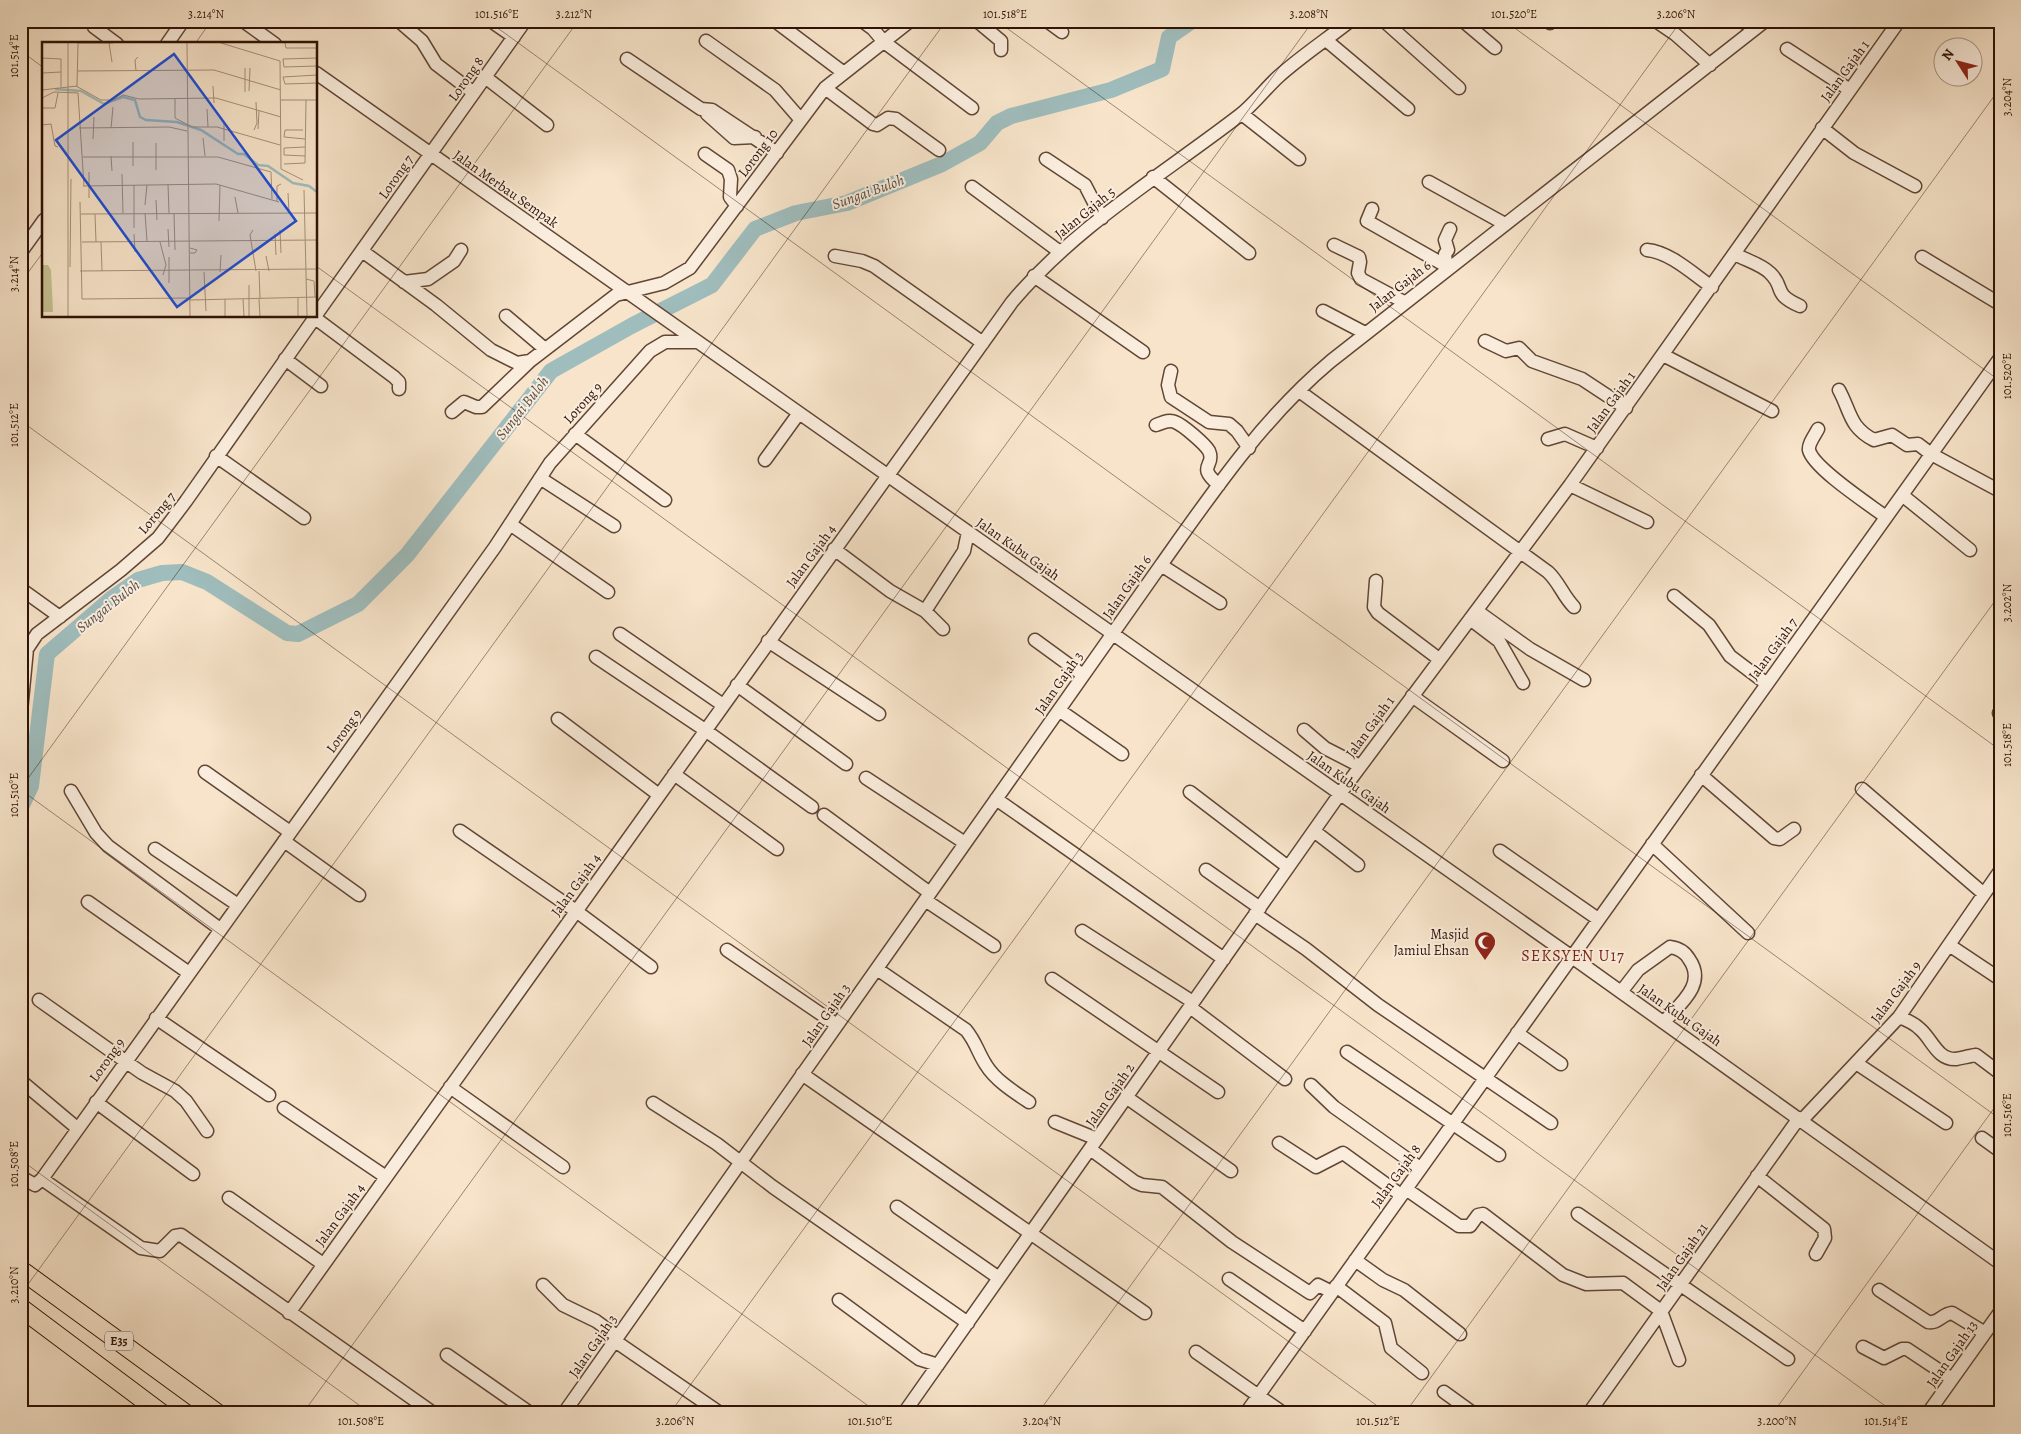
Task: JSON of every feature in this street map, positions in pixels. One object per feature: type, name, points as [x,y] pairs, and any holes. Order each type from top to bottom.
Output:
[{"type":"highway","name":"E35","points":[[21,1270],[217,1413]]},
{"type":"highway","name":"E35","points":[[21,1308],[161,1413]]},
{"type":"street","points":[[169,42],[183,21]]},
{"type":"street","points":[[244,21],[272,42]]},
{"type":"street","points":[[491,21],[514,37]]},
{"type":"street","name":"Lorong 8","points":[[431,154],[525,21]]},
{"type":"street","points":[[775,21],[844,73]]},
{"type":"street","points":[[862,21],[873,28],[884,42],[972,108]]},
{"type":"street","name":"Lorong 10","points":[[452,412],[464,402],[476,407],[482,406],[530,361],[616,295],[632,295],[664,283],[690,268],[825,88],[910,21]]},
{"type":"street","points":[[977,21],[1001,41],[1001,50]]},
{"type":"street","points":[[1046,21],[1062,32]]},
{"type":"street","name":"Jalan Gajah 5","points":[[887,475],[1034,276],[1060,252],[1153,177],[1242,114],[1279,76],[1350,21]]},
{"type":"street","points":[[1384,21],[1459,88]]},
{"type":"street","points":[[1463,21],[1495,48]]},
{"type":"street","points":[[1656,21],[1675,34],[1710,66]]},
{"type":"street","points":[[1742,21],[1754,29]]},
{"type":"street","name":"Jalan Gajah 6","points":[[1112,634],[1219,484],[1310,378],[1447,266],[1505,224],[1766,21]]},
{"type":"street","name":"Jalan Gajah 1","points":[[1339,795],[1626,408],[1899,21]]},
{"type":"street","points":[[400,22],[422,41],[436,64],[474,93]]},
{"type":"street","points":[[94,27],[114,42]]},
{"type":"street","points":[[1326,40],[1408,109]]},
{"type":"street","points":[[706,41],[776,90],[801,120]]},
{"type":"street","points":[[1787,50],[1850,90]]},
{"type":"street","points":[[627,59],[701,109],[734,138],[755,137],[777,153]]},
{"type":"street","name":"Jalan Merbau Sempak","points":[[318,74],[679,328]]},
{"type":"street","points":[[485,77],[547,125]]},
{"type":"street","points":[[825,88],[873,124],[877,125],[888,118],[896,119],[939,150]]},
{"type":"street","points":[[1242,114],[1299,159]]},
{"type":"street","points":[[1822,128],[1854,152],[1915,186]]},
{"type":"street","name":"Lorong 7","points":[[318,313],[431,154]]},
{"type":"street","points":[[705,154],[728,170],[731,179],[730,197],[737,206]]},
{"type":"street","points":[[1046,159],[1085,185],[1102,218]]},
{"type":"street","points":[[1153,177],[1249,253]]},
{"type":"street","points":[[1429,182],[1505,224]]},
{"type":"street","points":[[972,187],[1060,252]]},
{"type":"street","points":[[1372,209],[1367,221],[1447,266]]},
{"type":"street","points":[[21,252],[42,223]]},
{"type":"street","points":[[1447,266],[1445,254],[1448,250],[1445,240],[1450,229]]},
{"type":"street","points":[[1334,245],[1358,257],[1360,262],[1358,273],[1361,279],[1404,302]]},
{"type":"street","points":[[404,282],[428,279],[454,261],[461,250]]},
{"type":"street","points":[[1647,250],[1661,253],[1712,287]]},
{"type":"street","points":[[362,251],[491,350],[517,363],[530,361]]},
{"type":"street","points":[[1735,254],[1771,273],[1779,293],[1800,306]]},
{"type":"street","points":[[835,256],[862,261],[874,266],[983,343]]},
{"type":"street","points":[[1922,256],[2000,304]]},
{"type":"street","points":[[1034,276],[1143,352]]},
{"type":"street","points":[[1323,311],[1366,333]]},
{"type":"street","points":[[506,316],[545,350]]},
{"type":"street","name":"Lorong 7","points":[[21,711],[24,646],[158,538],[315,318]]},
{"type":"street","points":[[318,318],[394,377],[399,382],[399,389]]},
{"type":"street","name":"Jalan Kubu Gajah","points":[[679,328],[1339,795],[1664,1022],[2000,1263]]},
{"type":"street","name":"Lorong 9","points":[[42,1179],[510,524],[550,463],[640,361],[658,345],[674,341],[698,342]]},
{"type":"street","points":[[1485,341],[1506,351],[1519,348],[1532,361],[1582,379],[1626,408]]},
{"type":"street","points":[[1663,355],[1772,411]]},
{"type":"street","name":"Jalan Gajah 7","points":[[1572,957],[2000,358]]},
{"type":"street","points":[[285,359],[321,386]]},
{"type":"street","points":[[1171,371],[1168,385],[1171,397],[1209,422],[1229,424],[1237,431],[1249,448]]},
{"type":"street","points":[[1299,390],[1554,577],[1574,607]]},
{"type":"street","points":[[1839,390],[1846,403],[1850,418],[1857,429],[1867,437],[1874,440],[1892,436],[1907,445],[1918,444],[1931,454],[2000,491]]},
{"type":"street","points":[[765,460],[799,413]]},
{"type":"street","points":[[1156,425],[1168,421],[1175,422],[1199,439],[1209,451],[1210,459],[1206,469],[1207,475],[1219,484]]},
{"type":"street","points":[[1818,429],[1809,447],[1810,453],[1819,465],[1886,517]]},
{"type":"street","points":[[575,434],[665,500]]},
{"type":"street","points":[[1548,439],[1565,434],[1597,448]]},
{"type":"street","points":[[216,456],[304,518]]},
{"type":"street","name":"Jalan Gajah 4","points":[[289,1313],[887,475]]},
{"type":"street","points":[[540,478],[614,526]]},
{"type":"street","points":[[1570,485],[1647,522]]},
{"type":"street","points":[[1902,495],[1970,550]]},
{"type":"street","points":[[510,524],[608,592]]},
{"type":"street","points":[[925,611],[964,551],[968,532]]},
{"type":"street","points":[[834,549],[890,591],[925,611],[943,629]]},
{"type":"street","points":[[1161,565],[1220,604]]},
{"type":"street","points":[[1376,582],[1374,607],[1378,612],[1439,659]]},
{"type":"street","points":[[21,589],[60,617]]},
{"type":"street","points":[[1674,596],[1709,625],[1730,656],[1766,684]]},
{"type":"street","points":[[1474,615],[1584,680]]},
{"type":"street","points":[[1474,615],[1499,641],[1523,683]]},
{"type":"street","points":[[620,634],[723,704]]},
{"type":"street","name":"Jalan Gajah 3","points":[[564,1413],[1112,634]]},
{"type":"street","points":[[1035,640],[1083,675]]},
{"type":"street","points":[[768,641],[879,714]]},
{"type":"street","points":[[596,657],[705,730],[812,807]]},
{"type":"street","points":[[737,685],[846,764]]},
{"type":"street","points":[[1412,696],[1503,761]]},
{"type":"street","points":[[1058,710],[1122,754]]},
{"type":"street","points":[[558,719],[659,794]]},
{"type":"street","points":[[1304,730],[1324,748],[1360,766]]},
{"type":"street","points":[[205,772],[359,895]]},
{"type":"street","points":[[674,774],[776,848]]},
{"type":"street","points":[[1701,775],[1774,838],[1780,839],[1794,829]]},
{"type":"street","points":[[866,778],[965,843]]},
{"type":"street","points":[[1862,789],[1984,894]]},
{"type":"street","points":[[71,791],[96,833],[108,846],[220,930]]},
{"type":"street","points":[[1190,792],[1288,867]]},
{"type":"street","name":"Jalan Gajah 2","points":[[904,1413],[1339,795]]},
{"type":"street","points":[[996,798],[1224,959]]},
{"type":"street","points":[[824,816],[994,946]]},
{"type":"street","points":[[460,831],[576,911],[650,967]]},
{"type":"street","points":[[1314,831],[1358,865]]},
{"type":"street","points":[[1652,844],[1748,934]]},
{"type":"street","points":[[155,849],[238,905]]},
{"type":"street","points":[[1500,851],[1598,919]]},
{"type":"street","points":[[1206,870],[1378,1005],[1551,1123]]},
{"type":"street","name":"Jalan Gajah 9","points":[[1800,1119],[1899,1017],[1998,876]]},
{"type":"street","points":[[88,902],[189,973]]},
{"type":"street","points":[[1082,931],[1192,1005],[1285,1079]]},
{"type":"street","points":[[1949,945],[2000,979]]},
{"type":"street","points":[[1621,992],[1638,970],[1670,947],[1676,947],[1687,956],[1695,967],[1696,980],[1692,991],[1664,1022]]},
{"type":"street","points":[[727,950],[837,1025]]},
{"type":"street","name":"Jalan Gajah 8","points":[[1246,1413],[1572,957]]},
{"type":"street","points":[[877,969],[966,1030],[976,1042],[986,1066],[1029,1102]]},
{"type":"street","points":[[1052,979],[1218,1092]]},
{"type":"street","points":[[39,1000],[142,1073],[175,1090],[186,1101],[207,1131]]},
{"type":"street","points":[[1899,1017],[1920,1028],[1936,1050],[1943,1055],[1955,1059],[1976,1055],[2000,1073]]},
{"type":"street","points":[[156,1018],[269,1095]]},
{"type":"street","points":[[1517,1033],[1561,1064]]},
{"type":"street","points":[[1347,1052],[1499,1154]]},
{"type":"street","points":[[1856,1063],[1946,1123]]},
{"type":"street","points":[[802,1074],[1145,1313]]},
{"type":"street","points":[[21,1081],[77,1128]]},
{"type":"street","points":[[1311,1085],[1334,1106],[1420,1168]]},
{"type":"street","points":[[450,1087],[563,1167]]},
{"type":"street","points":[[1126,1098],[1231,1171]]},
{"type":"street","points":[[96,1102],[193,1174]]},
{"type":"street","points":[[653,1103],[741,1162],[773,1187],[968,1323]]},
{"type":"street","points":[[284,1108],[386,1177]]},
{"type":"street","name":"Jalan Gajah 21","points":[[1589,1413],[1757,1176],[1800,1119]]},
{"type":"street","points":[[1055,1122],[1097,1139]]},
{"type":"street","points":[[1982,1138],[2000,1152]]},
{"type":"street","points":[[1279,1143],[1316,1167],[1343,1153],[1459,1226],[1470,1226],[1478,1215],[1483,1214],[1563,1275],[1574,1281],[1586,1284],[1618,1283],[1661,1311],[1679,1360]]},
{"type":"street","points":[[1090,1150],[1135,1182],[1162,1188],[1232,1242],[1310,1293],[1331,1293],[1385,1323],[1391,1348],[1422,1374]]},
{"type":"street","points":[[1757,1176],[1824,1229],[1825,1238],[1816,1254]]},
{"type":"street","points":[[21,1178],[35,1185],[42,1179],[141,1248],[160,1251],[175,1236],[181,1234],[289,1313],[433,1413]]},
{"type":"street","points":[[229,1198],[323,1264]]},
{"type":"street","points":[[897,1207],[999,1278]]},
{"type":"street","points":[[1578,1214],[1788,1359]]},
{"type":"street","points":[[1355,1260],[1383,1280],[1404,1290],[1460,1334]]},
{"type":"street","points":[[1229,1279],[1304,1331]]},
{"type":"street","points":[[543,1285],[563,1306],[596,1320],[616,1339],[717,1411]]},
{"type":"street","points":[[1879,1290],[1928,1322],[1935,1322],[1952,1313],[1985,1333]]},
{"type":"street","points":[[839,1300],[919,1359],[938,1365]]},
{"type":"street","name":"Jalan Gajah 13","points":[[1928,1413],[2000,1312]]},
{"type":"street","points":[[1863,1347],[1884,1358],[1902,1349],[1907,1349],[1952,1379]]},
{"type":"street","points":[[1196,1352],[1283,1413]]},
{"type":"street","points":[[447,1355],[530,1413]]},
{"type":"street","points":[[1444,1392],[1473,1413]]},
{"type":"waterway","name":"Sungai Buloh","points":[[21,807],[31,786],[47,654],[112,598],[138,580],[162,573],[182,572],[207,582],[287,633],[298,634],[358,604],[407,555],[551,371],[633,325],[712,285],[755,229],[796,213],[847,203],[942,164],[980,143],[997,123],[1011,116],[1111,90],[1162,69],[1169,37],[1192,21]]},
{"type":"place","name":"Masjid Jamiul Ehsan","points":[[1485,961]]},
{"type":"district","name":"SEKSYEN U17","points":[[1573,956]]}]
